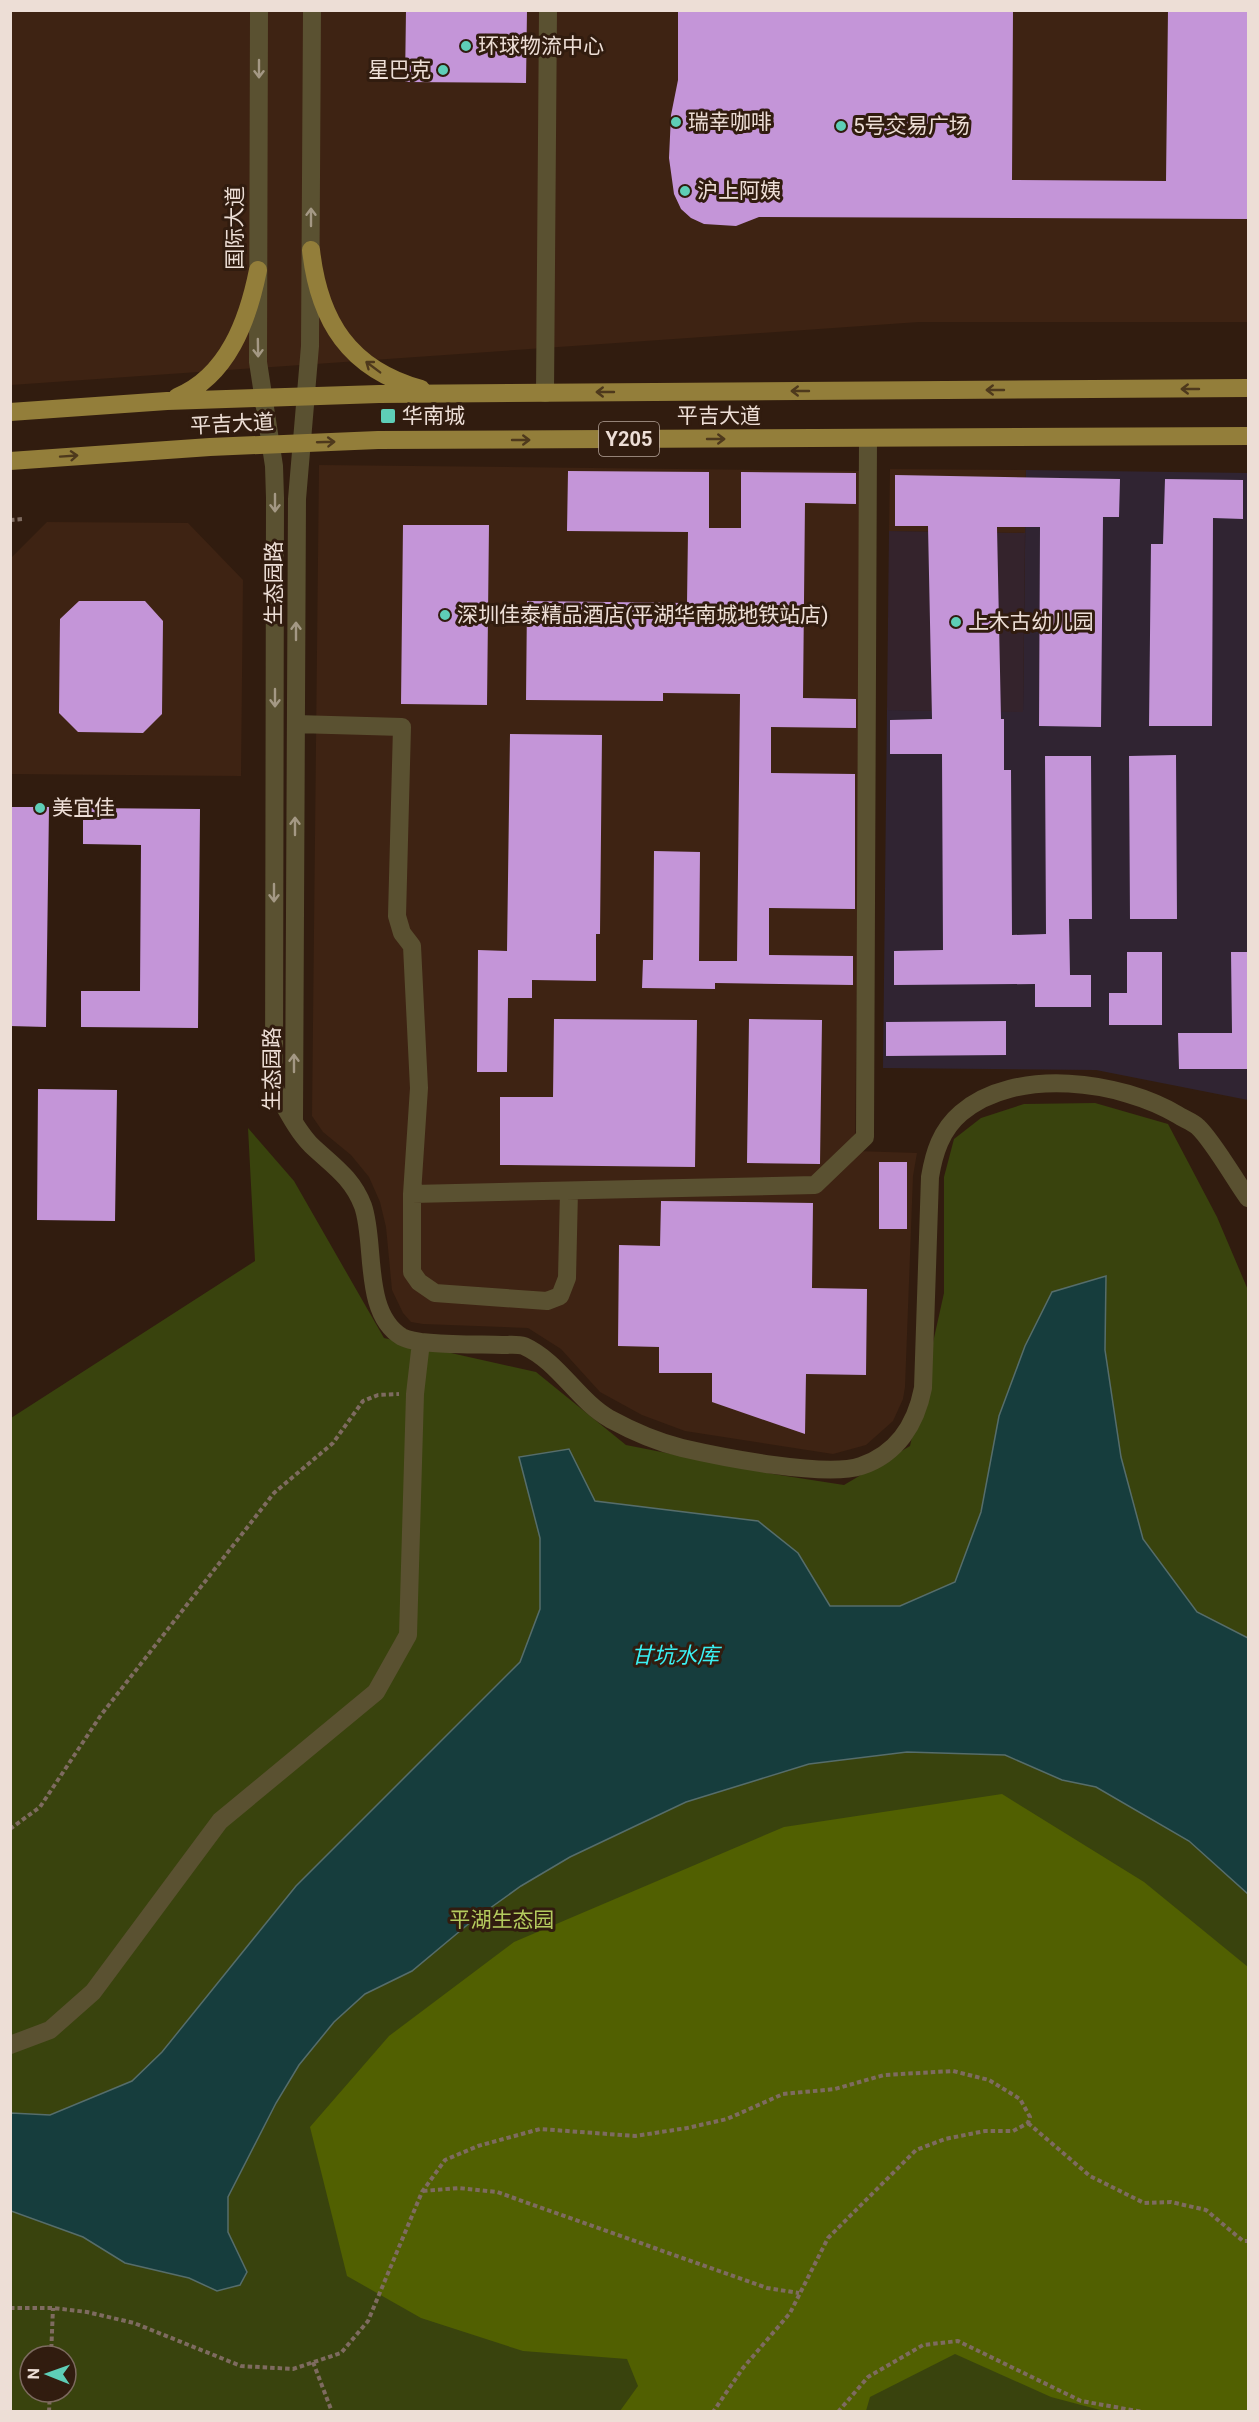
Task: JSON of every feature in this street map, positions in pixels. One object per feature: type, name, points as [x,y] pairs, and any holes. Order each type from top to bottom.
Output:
[{"type":"main road","points":[[311,250],[320,302],[345,343],[380,372],[399,382],[446,394]]},
{"type":"main road","points":[[167,401],[200,384],[237,340],[246,318],[258,270]]},
{"type":"main road","name":"平吉大道","points":[[10,412],[167,401],[306,396],[1248,388]]},
{"type":"main road","name":"平吉大道","points":[[10,461],[378,440],[1248,436]]},
{"type":"street","name":"国际大道","points":[[259,10],[258,362],[271,445]]},
{"type":"street","points":[[301,443],[310,346],[312,10]]},
{"type":"street","points":[[545,393],[548,10]]},
{"type":"street","points":[[412,1194],[815,1185],[865,1137],[868,438]]},
{"type":"street","name":"生态园路","points":[[295,1121],[297,499],[301,443]]},
{"type":"street","name":"生态园路","points":[[271,445],[275,498],[274,1088],[295,1121]]},
{"type":"street","points":[[296,724],[402,727],[397,916],[402,933],[412,946],[419,1088],[412,1194],[412,1272],[419,1282],[435,1293],[547,1301],[560,1296],[567,1278],[569,1191]]},
{"type":"street","points":[[295,1121],[310,1144],[339,1167],[354,1186],[369,1230],[370,1267],[375,1296],[388,1323],[403,1338],[421,1342],[523,1345],[550,1363],[589,1406],[635,1431],[681,1448],[833,1471],[847,1470],[873,1461],[886,1453],[907,1431],[915,1418],[922,1388],[930,1177],[934,1154],[944,1132],[960,1114],[980,1100],[1002,1092],[1042,1084],[1084,1084],[1124,1092],[1163,1106],[1198,1127],[1248,1198]]},
{"type":"street","points":[[10,2045],[50,2030],[93,1992],[220,1821],[376,1692],[408,1635],[415,1394],[421,1342]]},
{"type":"path","points":[[10,520],[23,519]]},
{"type":"path","points":[[10,1829],[40,1807],[101,1715],[274,1493],[333,1443],[363,1401],[378,1395],[415,1394]]},
{"type":"path","points":[[10,2308],[53,2308],[134,2323],[241,2366],[293,2369],[341,2353],[368,2320],[422,2192],[445,2160],[512,2134],[540,2129],[635,2136],[687,2128],[726,2119],[783,2094],[835,2089],[884,2075],[952,2071],[988,2080],[1020,2099],[1030,2116],[1028,2123],[1013,2132],[985,2131],[945,2139],[916,2150],[828,2238],[790,2313],[743,2368],[713,2412]]},
{"type":"path","points":[[1028,2123],[1090,2176],[1144,2203],[1171,2202],[1206,2210],[1244,2241],[1248,2241]]},
{"type":"path","points":[[422,2192],[459,2188],[497,2192],[767,2288],[799,2293]]},
{"type":"path","points":[[52,2344],[53,2308]]},
{"type":"path","points":[[838,2412],[868,2377],[923,2345],[958,2341],[1081,2401],[1143,2412]]},
{"type":"path","points":[[313,2362],[332,2412]]},
{"type":"shaded area","name":"华南城","points":[[11,11],[1248,11],[1248,322],[919,322],[11,385]]},
{"type":"shaded area","points":[[319,465],[862,471],[855,1151],[917,1153],[913,1176],[903,1399],[893,1421],[866,1445],[833,1454],[685,1431],[642,1415],[600,1392],[561,1349],[528,1328],[423,1324],[411,1322],[403,1313],[392,1290],[386,1227],[380,1202],[369,1177],[351,1155],[323,1132],[312,1116]]},
{"type":"shaded area","points":[[890,469],[1026,470],[1025,533],[889,531]]},
{"type":"shaded area","points":[[1026,470],[1248,473],[1248,1100],[1096,1070],[883,1068],[887,710],[1023,711]]},
{"type":"shaded area","points":[[47,522],[188,523],[243,580],[241,776],[11,774],[11,558]]},
{"type":"shaded area","name":"上木古幼儿园","points":[[889,531],[1025,533],[1023,712],[887,710]]},
{"type":"green space","name":"平湖生态园","points":[[1095,1103],[1168,1124],[1217,1217],[1248,1290],[1248,2411],[11,2412],[11,1418],[255,1261],[248,1128],[294,1181],[384,1338],[536,1372],[626,1445],[773,1474],[844,1485],[910,1446],[944,1293],[944,1177],[954,1139],[981,1118],[1024,1104]]},
{"type":"green space","points":[[1002,1794],[1144,1882],[1248,1967],[1248,2411],[1104,2411],[1051,2397],[955,2354],[870,2397],[866,2411],[620,2411],[638,2386],[627,2359],[523,2351],[421,2318],[347,2276],[310,2127],[389,2036],[514,1942],[784,1827]]},
{"type":"water","name":"甘坑水库","points":[[1106,1276],[1105,1350],[1121,1457],[1143,1539],[1197,1612],[1248,1638],[1248,1894],[1189,1841],[1096,1787],[1062,1780],[1005,1755],[907,1752],[809,1764],[686,1802],[570,1857],[521,1886],[472,1921],[412,1971],[365,1994],[334,2022],[299,2065],[276,2103],[228,2197],[228,2232],[247,2272],[240,2285],[217,2291],[189,2278],[125,2263],[83,2237],[11,2211],[11,2113],[50,2115],[132,2081],[162,2052],[296,1886],[520,1662],[540,1609],[540,1538],[519,1457],[569,1449],[595,1501],[758,1521],[798,1553],[830,1606],[900,1606],[955,1582],[981,1512],[999,1416],[1025,1346],[1052,1292]]},
{"type":"building","name":"环球物流中心","points":[[406,10],[527,10],[526,83],[405,82]]},
{"type":"building","name":"5号交易广场","points":[[678,10],[1013,10],[1012,180],[1166,181],[1168,10],[1248,10],[1248,219],[759,217],[736,226],[704,224],[691,218],[681,209],[674,194],[669,158],[671,115],[678,80]]},
{"type":"building","points":[[568,471],[709,472],[709,528],[741,528],[741,472],[856,473],[856,504],[805,503],[803,698],[856,699],[856,728],[771,727],[771,773],[855,774],[855,909],[769,908],[769,955],[853,956],[853,985],[715,983],[715,989],[642,988],[643,960],[653,960],[654,851],[700,852],[699,961],[737,961],[740,694],[663,693],[663,701],[526,700],[527,601],[687,603],[688,532],[567,531]]},
{"type":"building","points":[[895,475],[1120,479],[1119,517],[1103,517],[1101,727],[1039,726],[1040,527],[997,527],[1001,719],[1004,719],[1004,770],[1011,770],[1012,935],[1046,934],[1045,756],[1091,756],[1092,919],[1069,919],[1070,975],[1091,975],[1091,1007],[1035,1007],[1035,984],[894,985],[894,951],[943,950],[942,754],[890,754],[890,720],[932,719],[928,526],[895,526]]},
{"type":"building","points":[[1165,479],[1243,480],[1243,519],[1213,518],[1212,726],[1149,726],[1151,544],[1163,544]]},
{"type":"building","points":[[403,525],[489,525],[487,705],[401,704]]},
{"type":"building","points":[[79,601],[145,601],[163,621],[162,714],[143,733],[78,732],[59,713],[60,619]]},
{"type":"building","points":[[510,734],[602,735],[600,934],[596,934],[596,981],[532,980],[532,998],[508,998],[507,1072],[477,1072],[478,950],[507,951]]},
{"type":"building","points":[[1176,755],[1177,919],[1130,919],[1129,756]]},
{"type":"building","points":[[10,807],[49,807],[46,1027],[10,1026]]},
{"type":"building","points":[[83,808],[200,809],[198,1028],[81,1027],[81,991],[140,991],[141,845],[83,844]]},
{"type":"building","points":[[1127,952],[1162,952],[1162,1025],[1109,1025],[1109,993],[1127,993]]},
{"type":"building","points":[[1231,952],[1248,952],[1248,1069],[1179,1069],[1178,1033],[1232,1033]]},
{"type":"building","points":[[554,1019],[697,1020],[695,1167],[500,1165],[500,1097],[553,1097]]},
{"type":"building","points":[[749,1019],[822,1020],[820,1164],[747,1163]]},
{"type":"building","points":[[1006,1021],[1006,1055],[886,1056],[886,1022]]},
{"type":"building","points":[[38,1089],[117,1090],[115,1221],[37,1220]]},
{"type":"building","points":[[879,1162],[907,1162],[907,1229],[879,1229]]},
{"type":"building","points":[[661,1201],[813,1203],[812,1288],[867,1289],[866,1375],[806,1374],[805,1434],[712,1402],[712,1373],[659,1373],[659,1347],[618,1346],[619,1245],[660,1246]]},
{"type":"place","name":"环球物流中心","points":[[466,46]]},
{"type":"place","name":"星巴克","points":[[443,70]]},
{"type":"place","name":"瑞幸咖啡","points":[[676,122]]},
{"type":"place","name":"5号交易广场","points":[[841,126]]},
{"type":"place","name":"沪上阿姨","points":[[685,191]]},
{"type":"place","name":"华南城","points":[[388,416]]},
{"type":"place","name":"深圳佳泰精品酒店(平湖华南城地铁站店)","points":[[445,615]]},
{"type":"place","name":"上木古幼儿园","points":[[956,622]]},
{"type":"place","name":"美宜佳","points":[[40,808]]}]
